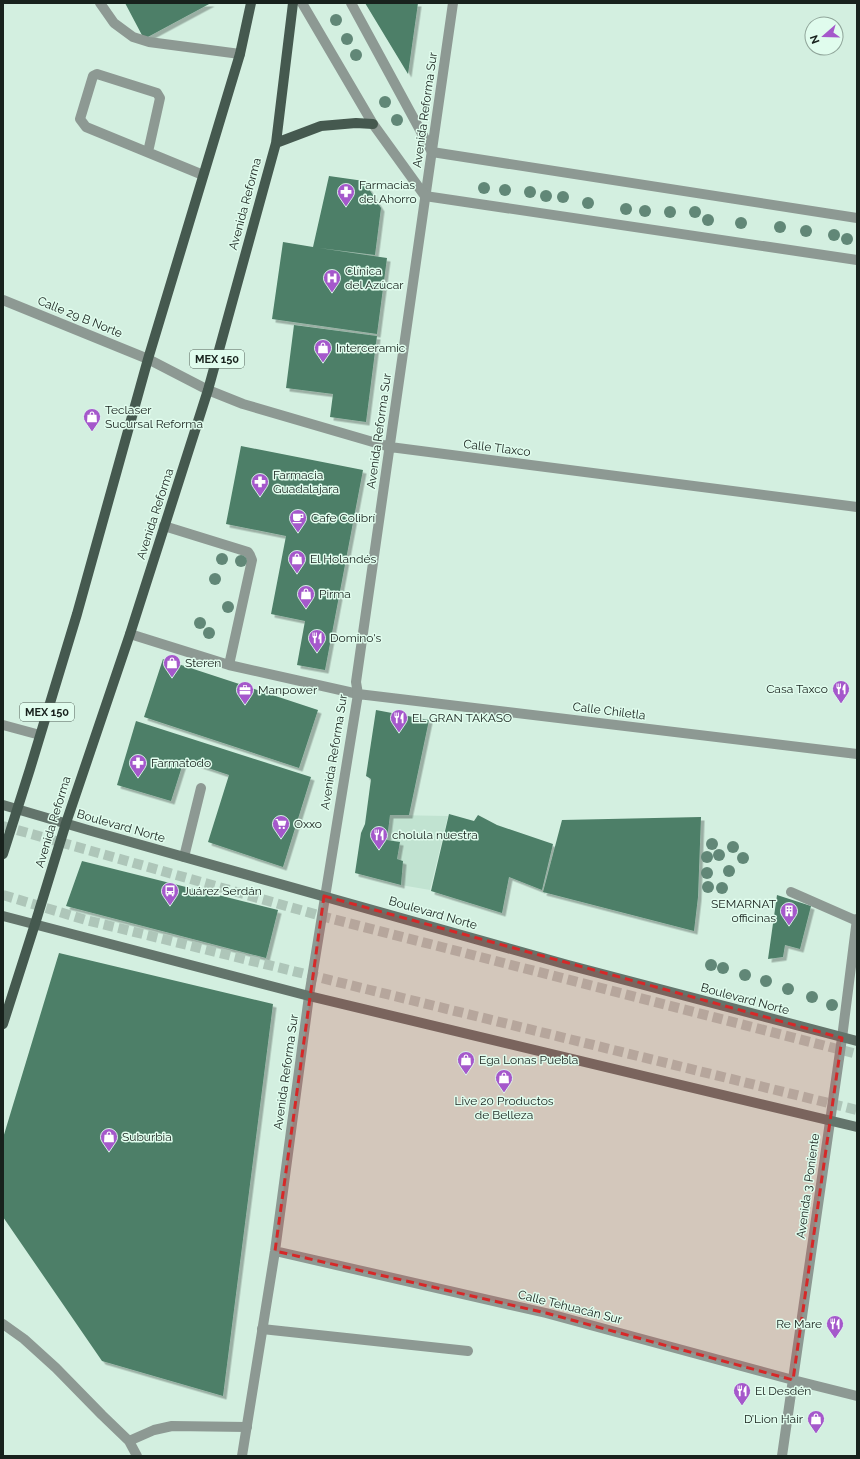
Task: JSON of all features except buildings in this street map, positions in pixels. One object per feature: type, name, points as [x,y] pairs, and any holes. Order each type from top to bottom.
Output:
[{"type":"main road","name":"MEX 150","points":[[3,854],[77,614],[148,359],[240,54],[251,3]]},
{"type":"main road","name":"Avenida Reforma","points":[[3,1024],[66,823],[130,634],[208,390],[276,143],[293,3]]},
{"type":"main road","points":[[276,143],[321,126],[356,123],[373,124]]},
{"type":"main road","name":"Boulevard Norte","points":[[3,805],[568,965],[857,1042]]},
{"type":"main road","points":[[3,916],[309,996],[857,1127]]},
{"type":"street","points":[[100,3],[114,23],[133,37],[149,42],[240,54]]},
{"type":"street","points":[[302,3],[373,124],[426,196],[857,260]]},
{"type":"street","points":[[351,3],[432,152],[857,218]]},
{"type":"street","name":"Avenida Reforma Sur","points":[[242,1456],[275,1251],[324,896],[358,694],[356,682],[453,3]]},
{"type":"street","points":[[148,152],[160,98],[157,93],[97,74],[93,76],[80,119],[86,127],[203,175]]},
{"type":"street","name":"Calle 29 B Norte","points":[[3,300],[148,359]]},
{"type":"street","name":"Calle Tlaxco","points":[[148,359],[208,390],[243,404],[390,448],[857,507]]},
{"type":"street","points":[[164,526],[248,552],[250,555],[252,560],[229,665]]},
{"type":"street","name":"Calle Chiletla","points":[[130,634],[229,665],[358,694],[857,754]]},
{"type":"street","points":[[3,726],[40,735]]},
{"type":"street","points":[[184,857],[201,788]]},
{"type":"street","points":[[791,892],[857,920]]},
{"type":"street","name":"Avenida 3 Poniente","points":[[782,1456],[842,1038],[857,920]]},
{"type":"street","name":"Calle Tehuacán Sur","points":[[275,1251],[546,1313],[857,1396]]},
{"type":"street","points":[[3,1324],[24,1339],[56,1368],[129,1441],[137,1456]]},
{"type":"street","points":[[262,1328],[468,1351]]},
{"type":"street","points":[[129,1441],[154,1430],[172,1426],[247,1427]]},
{"type":"highlighted area","points":[[324,896],[842,1038],[793,1380],[546,1313],[275,1251]]},
{"type":"shaded area","name":"cholula nuestra","points":[[390,815],[448,816],[430,890],[401,885],[403,861],[397,859],[400,842],[387,840]]},
{"type":"tunnel","points":[[3,826],[325,917],[857,1054]]},
{"type":"tunnel","points":[[3,895],[86,920],[857,1110]]},
{"type":"place","name":"Farmacias del Ahorro","points":[[346,207]]},
{"type":"place","name":"Clínica del Azúcar","points":[[332,293]]},
{"type":"place","name":"Interceramic","points":[[323,363]]},
{"type":"place","name":"Teclaser Sucursal Reforma","points":[[92,432]]},
{"type":"place","name":"Farmacia Guadalajara","points":[[260,497]]},
{"type":"place","name":"Cafe Colibrí","points":[[298,533]]},
{"type":"place","name":"El Holandés","points":[[297,574]]},
{"type":"place","name":"Pirma","points":[[306,609]]},
{"type":"place","name":"Domino's","points":[[317,653]]},
{"type":"place","name":"Steren","points":[[172,678]]},
{"type":"place","name":"Casa Taxco","points":[[841,704]]},
{"type":"place","name":"Manpower","points":[[245,705]]},
{"type":"place","name":"EL GRAN TAKASO","points":[[399,733]]},
{"type":"place","name":"Farmatodo","points":[[138,778]]},
{"type":"place","name":"Oxxo","points":[[281,839]]},
{"type":"place","name":"cholula nuestra","points":[[379,850]]},
{"type":"place","name":"Juárez Serdán","points":[[170,906]]},
{"type":"place","name":"SEMARNAT officinas","points":[[789,926]]},
{"type":"place","name":"Ega Lonas Puebla","points":[[466,1075]]},
{"type":"place","name":"Live 20 Productos de Belleza","points":[[504,1093]]},
{"type":"place","name":"Suburbia","points":[[109,1152]]},
{"type":"place","name":"Re Mare","points":[[835,1339]]},
{"type":"place","name":"El Desdén","points":[[742,1406]]},
{"type":"place","name":"D’Lion Hair","points":[[816,1434]]}]
